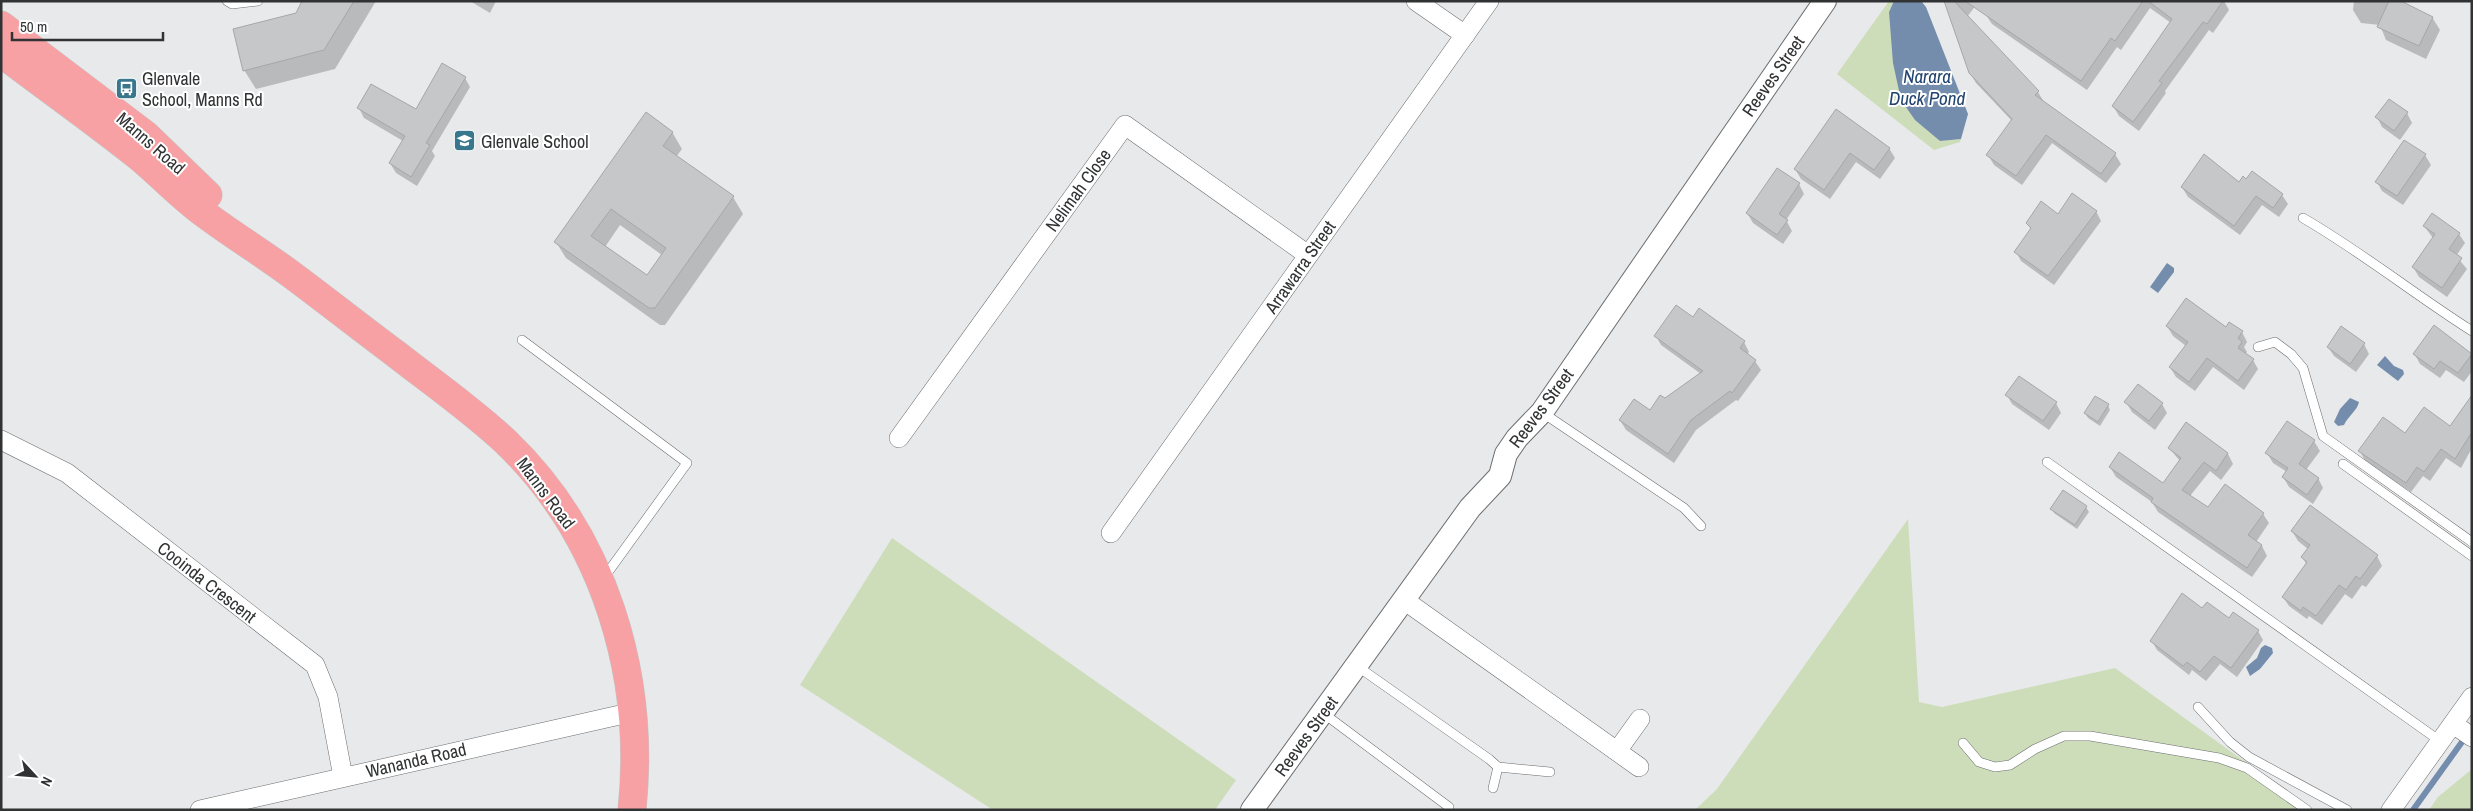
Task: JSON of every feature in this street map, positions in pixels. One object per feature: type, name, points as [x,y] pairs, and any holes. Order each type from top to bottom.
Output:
[{"type":"main road","name":"Manns Road","points":[[1,25],[146,135],[290,274]]},
{"type":"main road","name":"Manns Road","points":[[1,53],[139,158],[203,213],[290,274],[456,400],[507,443],[556,501],[577,534],[601,581],[627,662],[633,712],[635,759],[632,810]]},
{"type":"street","points":[[1416,1],[1464,35]]},
{"type":"street","name":"Arrawarra Street","points":[[1111,533],[1489,1]]},
{"type":"street","name":"Reeves Street","points":[[1252,810],[1470,508],[1500,476],[1506,454],[1517,438],[1542,412],[1826,1]]},
{"type":"street","name":"Nelimah Close","points":[[899,438],[1125,125],[1308,255]]},
{"type":"street","name":"Cooinda Crescent","points":[[1,440],[67,473],[315,666],[328,697],[343,777]]},
{"type":"street","points":[[1404,600],[1639,767]]},
{"type":"street","points":[[2391,810],[2472,697]]},
{"type":"street","name":"Wananda Road","points":[[200,810],[633,712]]},
{"type":"street","points":[[1617,751],[1640,719]]},
{"type":"street","points":[[2453,724],[2472,738]]},
{"type":"lane","points":[[227,1],[232,4],[258,1]]},
{"type":"lane","points":[[2303,218],[2345,242],[2402,286],[2472,331]]},
{"type":"lane","points":[[522,340],[688,463],[601,581]]},
{"type":"lane","points":[[2258,347],[2275,342],[2291,354],[2303,368],[2323,436],[2472,542]]},
{"type":"lane","points":[[1542,412],[1684,508],[1701,526]]},
{"type":"lane","points":[[2047,462],[2440,741]]},
{"type":"lane","points":[[2343,464],[2472,556]]},
{"type":"lane","points":[[1357,665],[1498,767],[1550,772]]},
{"type":"lane","points":[[2198,707],[2230,742],[2250,757],[2347,810]]},
{"type":"lane","points":[[1322,713],[1449,807]]},
{"type":"lane","points":[[1963,743],[1980,762],[1995,767],[2010,765],[2035,749],[2064,736],[2090,736],[2219,758],[2247,768],[2307,810]]},
{"type":"lane","points":[[1493,788],[1498,767]]},
{"type":"green space","points":[[1889,1],[1894,1],[1889,12],[1940,141],[1961,139],[1960,142],[1934,150],[1837,74]]},
{"type":"green space","points":[[1908,519],[1919,702],[1942,707],[2115,668],[2312,810],[1695,810],[1717,789]]},
{"type":"green space","points":[[892,538],[1236,780],[1215,810],[993,810],[800,685]]},
{"type":"green space","points":[[2472,769],[2472,810],[2429,810],[2438,797]]},
{"type":"water","name":"Narara Duck Pond","points":[[1894,1],[1921,1],[1926,7],[1968,114],[1961,139],[1940,141],[1915,120],[1901,100],[1893,63],[1889,12]]},
{"type":"water","points":[[2167,263],[2174,268],[2174,272],[2158,293],[2150,287]]},
{"type":"water","points":[[2385,356],[2394,366],[2403,370],[2404,374],[2398,381],[2377,365]]},
{"type":"water","points":[[2350,398],[2359,402],[2358,405],[2344,425],[2338,426],[2334,422],[2340,409]]},
{"type":"water","points":[[2265,645],[2272,648],[2273,653],[2260,669],[2250,676],[2246,667],[2257,658],[2261,648]]},
{"type":"building","points":[[302,1],[354,1],[324,50],[243,71],[233,29],[296,13]]},
{"type":"building","points":[[1944,1],[1954,1],[2039,91],[2035,95],[2116,153],[2101,174],[2046,135],[2016,176],[1986,155],[2012,119],[1969,73]]},
{"type":"building","points":[[1965,1],[2143,1],[2115,41],[2111,38],[2081,81]]},
{"type":"building","points":[[2148,1],[2223,1],[2207,24],[2203,22],[2159,81],[2162,83],[2133,122],[2112,106],[2172,19]]},
{"type":"building","points":[[2389,1],[2401,1],[2433,17],[2419,46],[2377,27]]},
{"type":"building","points":[[442,63],[466,77],[426,143],[430,145],[411,177],[389,163],[405,136],[357,108],[371,84],[416,109]]},
{"type":"building","points":[[2389,99],[2408,112],[2394,131],[2375,117]]},
{"type":"building","points":[[1836,109],[1890,148],[1874,170],[1850,153],[1824,190],[1794,169]]},
{"type":"building","points":[[646,112],[673,132],[663,146],[734,196],[655,308],[649,308],[554,242]],"holes":[[[611,209],[666,248],[647,275],[591,236]]]},
{"type":"building","points":[[2404,140],[2426,154],[2397,196],[2375,182]]},
{"type":"building","points":[[2204,154],[2239,182],[2243,176],[2246,179],[2252,171],[2283,194],[2273,208],[2256,196],[2234,226],[2181,187]]},
{"type":"building","points":[[1777,168],[1800,183],[1779,214],[1788,220],[1777,235],[1746,213]]},
{"type":"building","points":[[2072,193],[2097,211],[2048,276],[2014,252],[2031,228],[2026,223],[2041,201],[2058,214]]},
{"type":"building","points":[[2432,213],[2460,233],[2449,249],[2462,258],[2442,288],[2412,267],[2435,234],[2423,226]]},
{"type":"building","points":[[2186,298],[2226,327],[2229,322],[2243,331],[2238,338],[2242,342],[2238,348],[2254,359],[2238,381],[2207,358],[2189,382],[2169,367],[2188,342],[2166,326]]},
{"type":"building","points":[[1676,305],[1693,317],[1699,308],[1745,341],[1740,348],[1756,360],[1732,393],[1730,391],[1691,420],[1668,454],[1619,420],[1634,399],[1650,410],[1660,395],[1665,398],[1703,371],[1654,336]]},
{"type":"building","points":[[2434,325],[2472,354],[2458,373],[2440,361],[2434,369],[2413,354]]},
{"type":"building","points":[[2341,326],[2365,343],[2350,364],[2327,347]]},
{"type":"building","points":[[2019,376],[2057,402],[2043,421],[2005,395]]},
{"type":"building","points":[[2138,384],[2163,403],[2149,421],[2124,402]]},
{"type":"building","points":[[2472,395],[2472,432],[2455,459],[2441,449],[2424,472],[2417,467],[2406,483],[2358,451],[2383,417],[2405,433],[2424,407],[2450,426]]},
{"type":"building","points":[[2095,396],[2109,404],[2098,422],[2084,413]]},
{"type":"building","points":[[2287,421],[2315,440],[2299,464],[2319,478],[2307,495],[2282,477],[2288,468],[2265,453]]},
{"type":"building","points":[[2186,422],[2228,453],[2216,471],[2204,462],[2182,490],[2208,507],[2225,484],[2264,513],[2248,535],[2262,545],[2247,568],[2151,502],[2153,498],[2109,467],[2119,452],[2163,483],[2181,458],[2168,448]]},
{"type":"building","points":[[2063,490],[2087,506],[2075,525],[2050,509]]},
{"type":"building","points":[[2310,505],[2378,555],[2360,579],[2356,576],[2346,590],[2339,585],[2316,616],[2303,607],[2301,611],[2282,597],[2307,562],[2301,557],[2310,545],[2291,531]]},
{"type":"building","points":[[2182,593],[2202,608],[2207,602],[2229,618],[2233,612],[2259,630],[2231,668],[2214,656],[2200,672],[2187,662],[2183,666],[2150,641]]},
{"type":"waterway","points":[[2413,810],[2467,735]]},
{"type":"place","name":"Glenvale School, Manns Rd","points":[[126,88]]},
{"type":"place","name":"Glenvale School","points":[[465,141]]}]
